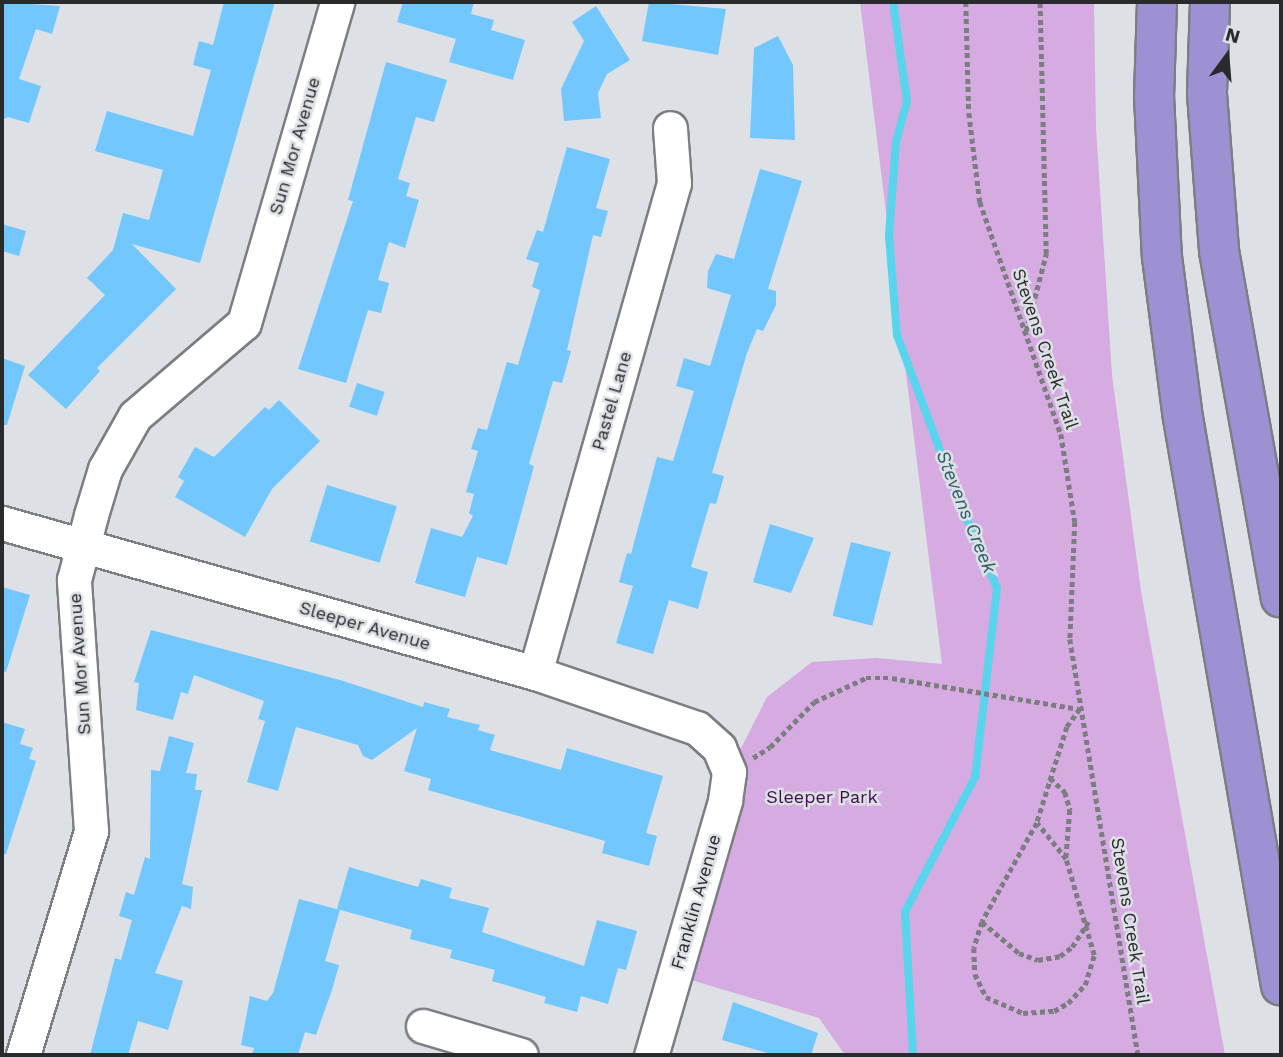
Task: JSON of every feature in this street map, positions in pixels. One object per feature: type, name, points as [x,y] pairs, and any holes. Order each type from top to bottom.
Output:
[{"type":"highway","points":[[1157,2],[1155,109],[1163,257],[1172,334],[1281,986]]},
{"type":"highway","points":[[1210,2],[1207,93],[1219,251],[1281,598]]},
{"type":"street","name":"Sun Mor Avenue","points":[[23,1055],[90,831],[74,580],[105,469],[135,416],[244,323],[337,2]]},
{"type":"street","name":"Pastel Lane","points":[[535,673],[674,183],[670,128]]},
{"type":"street","name":"Sleeper Avenue","points":[[2,523],[535,673],[669,715],[698,729],[724,760]]},
{"type":"street","name":"Franklin Avenue","points":[[651,1055],[725,801],[724,760]]},
{"type":"street","points":[[423,1026],[521,1055]]},
{"type":"path","name":"Stevens Creek Trail","points":[[966,2],[969,113],[979,202],[1061,433],[1075,522],[1070,639],[1138,1055]]},
{"type":"path","points":[[1026,332],[1046,254],[1040,2]]},
{"type":"path","points":[[724,760],[771,747],[814,702],[866,678],[892,678],[1041,705],[1080,709],[1067,727],[1037,823],[982,922],[974,948],[978,986],[997,1004],[1023,1013],[1054,1011],[1085,985],[1094,955],[1087,922],[1066,859],[1037,823]]},
{"type":"path","points":[[1050,777],[1065,792],[1070,810],[1066,859]]},
{"type":"path","points":[[982,922],[1019,953],[1038,960],[1060,956],[1072,947],[1087,922]]},
{"type":"green space","name":"Sleeper Park","points":[[860,2],[1094,2],[1096,128],[1112,375],[1141,591],[1225,1055],[845,1055],[819,1018],[674,975],[729,772],[767,697],[812,662],[876,658],[942,664]]},
{"type":"building","points":[[2,2],[60,6],[52,34],[36,29],[19,79],[41,86],[29,123],[8,117],[2,120]]},
{"type":"building","points":[[224,2],[275,2],[200,263],[132,244],[176,289],[97,368],[100,371],[66,409],[28,375],[105,295],[87,278],[113,250],[123,213],[149,220],[163,170],[95,151],[107,111],[193,136],[211,70],[193,65],[199,41],[213,45]]},
{"type":"building","points":[[403,2],[474,2],[471,14],[494,20],[491,30],[525,40],[513,80],[449,62],[456,39],[397,22]]},
{"type":"building","points":[[649,2],[726,9],[718,55],[642,41]]},
{"type":"building","points":[[596,6],[630,60],[607,74],[598,93],[601,118],[564,121],[561,89],[584,41],[572,22]]},
{"type":"building","points":[[778,36],[793,65],[795,140],[750,138],[754,48]]},
{"type":"building","points":[[386,62],[447,80],[434,122],[416,117],[398,179],[410,183],[406,196],[419,200],[405,248],[389,242],[378,280],[389,283],[381,313],[368,310],[346,383],[298,369],[353,201],[348,200]]},
{"type":"building","points":[[567,147],[610,159],[596,208],[608,211],[601,237],[593,235],[567,350],[571,351],[562,383],[553,381],[529,464],[534,466],[507,565],[477,557],[465,597],[415,583],[431,528],[462,537],[473,516],[469,513],[474,494],[466,492],[478,451],[471,449],[478,428],[487,430],[507,362],[518,365],[540,290],[532,287],[539,263],[526,259],[537,230],[543,232]]},
{"type":"building","points":[[760,169],[802,181],[768,289],[776,291],[776,305],[763,331],[757,329],[747,353],[712,473],[724,476],[716,504],[710,503],[691,567],[708,572],[698,609],[669,600],[653,654],[616,643],[633,586],[619,582],[627,553],[631,554],[657,457],[673,461],[694,391],[676,386],[684,358],[710,366],[731,295],[707,288],[708,271],[716,254],[734,259]]},
{"type":"building","points":[[2,224],[26,231],[19,256],[2,251]]},
{"type":"building","points":[[2,358],[25,366],[7,425],[2,425]]},
{"type":"building","points":[[357,383],[385,392],[377,416],[349,407]]},
{"type":"building","points":[[279,400],[320,441],[272,489],[245,537],[175,497],[184,481],[178,477],[195,447],[214,457],[265,407],[269,410]]},
{"type":"building","points":[[327,485],[397,506],[380,563],[310,541]]},
{"type":"building","points":[[770,524],[814,538],[791,593],[753,582]]},
{"type":"building","points":[[851,542],[891,552],[872,626],[833,616]]},
{"type":"building","points":[[2,587],[30,595],[6,672],[2,671]]},
{"type":"building","points":[[151,630],[340,680],[423,707],[424,702],[450,709],[447,717],[480,725],[478,730],[495,735],[490,750],[561,770],[567,748],[663,776],[646,833],[657,836],[649,866],[602,853],[605,841],[428,790],[431,779],[404,771],[417,728],[372,760],[363,756],[358,745],[296,727],[278,791],[247,782],[265,721],[258,719],[264,701],[194,675],[188,694],[181,692],[173,720],[136,710],[139,683],[134,682]]},
{"type":"building","points":[[2,722],[25,729],[20,744],[33,748],[29,759],[36,761],[6,854],[2,854]]},
{"type":"building","points":[[169,736],[194,743],[186,773],[197,774],[195,790],[202,790],[182,884],[193,887],[191,909],[182,906],[155,973],[183,981],[168,1030],[138,1021],[128,1055],[90,1055],[115,958],[121,960],[132,920],[119,916],[126,892],[134,895],[145,857],[150,859],[151,770],[160,771]]},
{"type":"building","points":[[349,867],[418,887],[421,879],[452,888],[449,898],[489,908],[482,932],[584,966],[597,920],[637,931],[626,970],[618,968],[608,1004],[581,996],[577,1012],[544,1003],[546,997],[492,981],[495,970],[450,958],[452,950],[410,939],[412,930],[337,909]]},
{"type":"building","points":[[299,899],[340,910],[325,961],[339,965],[332,990],[316,1035],[305,1032],[298,1055],[252,1055],[254,1048],[241,1045],[250,996],[267,1001],[273,993]]},
{"type":"building","points":[[733,1002],[818,1033],[811,1055],[775,1055],[722,1040]]},
{"type":"waterway","name":"Stevens Creek","points":[[893,2],[907,101],[896,142],[889,236],[897,335],[959,501],[997,588],[975,777],[905,912],[913,1055]]}]
